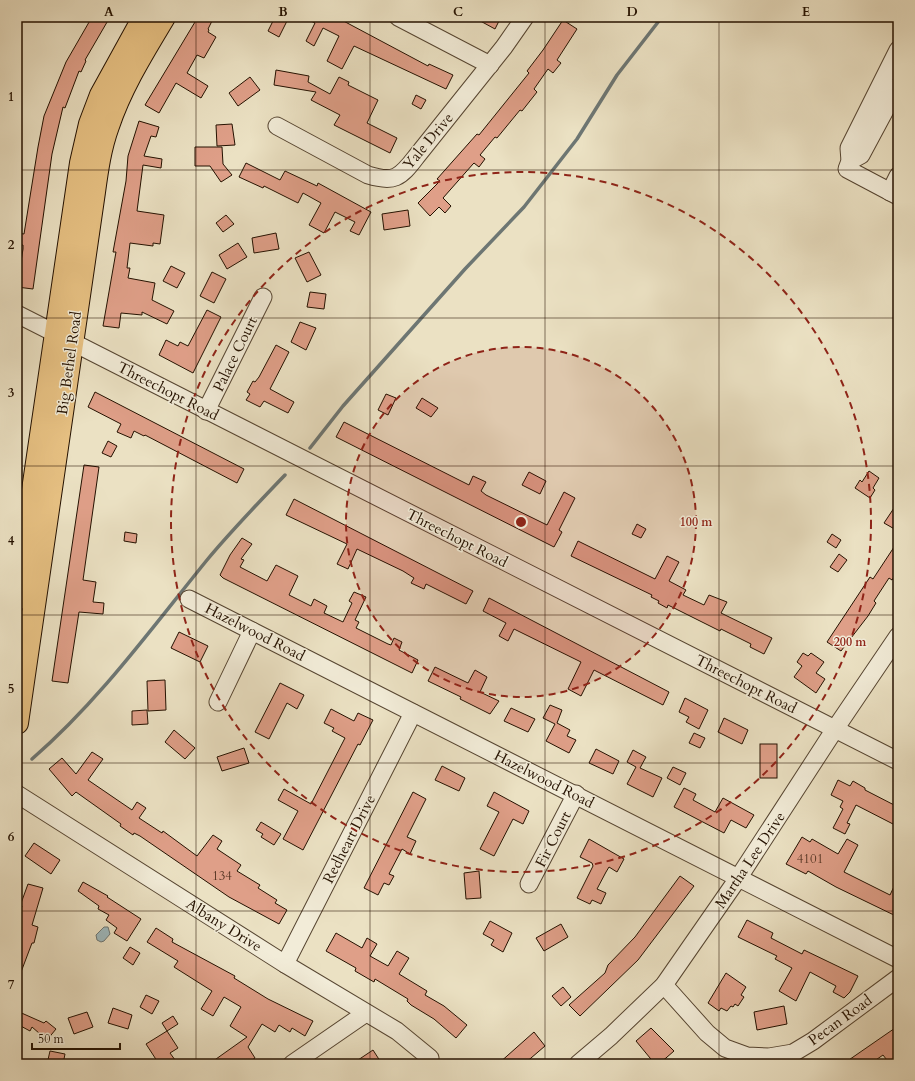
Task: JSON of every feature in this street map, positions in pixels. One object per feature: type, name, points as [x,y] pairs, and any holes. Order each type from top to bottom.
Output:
[{"type":"main road","name":"Big Bethel Road","points":[[17,723],[64,338],[80,163],[101,95],[144,17]]},
{"type":"main road","name":"Big Bethel Road","points":[[17,599],[64,338],[96,174],[107,126],[123,89],[164,17]]},
{"type":"street","points":[[398,17],[490,65]]},
{"type":"street","name":"Yale Drive","points":[[277,126],[368,175],[382,180],[394,179],[406,170],[490,65],[525,17]]},
{"type":"street","points":[[897,53],[849,148],[850,161],[847,169],[894,194],[898,176]]},
{"type":"street","points":[[850,161],[861,155],[898,86]]},
{"type":"street","name":"Palace Court","points":[[206,410],[263,297]]},
{"type":"street","name":"Threechopt Road","points":[[17,314],[898,761]]},
{"type":"street","name":"Hazelwood Road","points":[[189,599],[413,714],[576,794],[898,959]]},
{"type":"street","points":[[218,702],[252,631]]},
{"type":"street","name":"Martha Lee Drive","points":[[578,1064],[611,1036],[664,985],[739,877],[835,729],[898,636]]},
{"type":"street","name":"Redheart Drive","points":[[285,964],[413,714]]},
{"type":"street","name":"Albany Drive","points":[[17,794],[285,964],[397,1031],[430,1058]]},
{"type":"street","name":"Fir Court","points":[[529,884],[576,794]]},
{"type":"street","name":"Pecan Road","points":[[664,985],[707,1033],[725,1048],[747,1056],[769,1057],[793,1053],[813,1041],[898,978]]},
{"type":"street","points":[[292,1064],[366,1013]]},
{"type":"water","points":[[104,927],[108,927],[110,934],[104,941],[101,942],[97,940],[96,935]]},
{"type":"building","points":[[92,17],[110,17],[85,60],[86,61],[81,72],[79,71],[65,108],[63,107],[52,154],[33,289],[17,287],[23,245],[17,245],[17,233],[24,234],[44,116],[66,62]]},
{"type":"building","points":[[198,17],[214,17],[208,32],[216,37],[204,58],[197,55],[187,73],[208,86],[201,98],[176,83],[159,113],[145,105]]},
{"type":"building","points":[[275,17],[289,17],[279,37],[268,31]]},
{"type":"building","points":[[303,17],[336,17],[428,66],[429,64],[453,75],[446,89],[354,46],[342,69],[327,61],[339,36],[323,28],[314,46],[306,41],[315,23]]},
{"type":"building","points":[[473,17],[501,17],[495,29]]},
{"type":"building","points":[[563,20],[577,29],[557,60],[561,63],[553,73],[548,69],[534,89],[537,92],[522,111],[520,110],[497,138],[495,137],[480,155],[485,159],[479,167],[474,163],[443,198],[451,206],[445,213],[439,207],[430,216],[418,203],[440,181],[437,179],[477,134],[479,135],[529,73],[527,71]]},
{"type":"building","points":[[276,70],[309,76],[308,82],[330,94],[339,77],[349,82],[348,85],[378,100],[367,123],[397,138],[390,153],[334,125],[340,115],[311,100],[316,92],[274,85]]},
{"type":"building","points":[[250,77],[260,90],[238,106],[229,93]]},
{"type":"building","points":[[416,95],[426,100],[421,109],[412,104]]},
{"type":"building","points":[[139,121],[159,127],[156,137],[151,136],[144,156],[162,159],[161,168],[143,165],[137,211],[164,215],[160,244],[153,243],[153,246],[130,243],[127,268],[130,268],[128,278],[155,283],[152,300],[174,311],[167,324],[142,312],[142,315],[121,313],[119,328],[103,326],[116,252],[113,252],[126,181],[128,156]]},
{"type":"building","points":[[232,124],[235,145],[217,146],[216,125]]},
{"type":"building","points":[[195,147],[222,147],[223,164],[232,175],[221,182],[210,166],[195,166]]},
{"type":"building","points":[[246,163],[280,180],[285,171],[317,186],[318,183],[371,212],[359,235],[350,231],[355,222],[335,212],[324,233],[309,225],[321,203],[303,193],[298,203],[264,186],[263,188],[239,177]]},
{"type":"building","points":[[408,210],[410,226],[384,230],[382,214]]},
{"type":"building","points":[[226,215],[234,224],[223,232],[216,223]]},
{"type":"building","points":[[276,233],[279,249],[254,253],[252,238]]},
{"type":"building","points":[[238,243],[247,257],[227,269],[219,255]]},
{"type":"building","points":[[309,252],[321,275],[307,282],[295,258]]},
{"type":"building","points":[[171,266],[185,273],[177,288],[163,281]]},
{"type":"building","points":[[212,272],[226,279],[214,303],[200,296]]},
{"type":"building","points":[[310,292],[326,294],[324,309],[307,307]]},
{"type":"building","points":[[207,310],[221,317],[193,373],[159,355],[166,340],[178,346],[180,342],[188,346]]},
{"type":"building","points":[[300,322],[316,328],[306,350],[291,342]]},
{"type":"building","points":[[276,345],[289,352],[270,389],[294,402],[288,413],[264,401],[260,407],[246,400],[250,394],[247,392],[253,381],[255,382],[259,377]]},
{"type":"building","points":[[95,392],[244,469],[237,483],[145,435],[144,436],[134,431],[131,438],[117,432],[121,424],[88,407]]},
{"type":"building","points":[[386,394],[396,398],[388,415],[378,410]]},
{"type":"building","points":[[422,398],[438,408],[431,417],[416,408]]},
{"type":"building","points":[[344,422],[469,485],[473,476],[486,482],[481,491],[486,495],[547,525],[564,492],[575,498],[559,530],[562,532],[554,547],[336,437]]},
{"type":"building","points":[[108,441],[117,446],[111,457],[102,453]]},
{"type":"building","points":[[84,465],[99,467],[83,580],[96,582],[93,602],[104,603],[103,614],[79,612],[68,683],[52,681]]},
{"type":"building","points":[[869,471],[879,478],[873,488],[875,490],[870,498],[855,488],[860,480],[862,482]]},
{"type":"building","points":[[529,472],[546,481],[540,494],[522,485]]},
{"type":"building","points":[[294,499],[473,591],[466,604],[426,584],[424,589],[411,583],[414,578],[403,571],[357,549],[348,569],[337,564],[347,544],[286,515]]},
{"type":"building","points":[[898,502],[898,531],[884,523]]},
{"type":"building","points":[[637,524],[646,529],[641,538],[632,534]]},
{"type":"building","points":[[125,532],[137,534],[136,543],[124,541]]},
{"type":"building","points":[[832,534],[841,540],[836,548],[827,542]]},
{"type":"building","points":[[242,538],[252,544],[241,559],[244,560],[240,567],[267,581],[276,565],[298,576],[289,595],[311,606],[314,599],[327,606],[324,613],[343,622],[352,603],[349,601],[354,592],[366,597],[355,620],[359,622],[356,628],[391,645],[394,638],[402,642],[399,650],[418,660],[412,673],[223,578],[220,575],[230,555]]},
{"type":"building","points":[[578,541],[655,579],[667,556],[679,562],[669,581],[686,590],[683,595],[704,605],[709,595],[727,602],[721,613],[772,638],[764,654],[750,647],[751,644],[721,629],[720,631],[668,605],[667,608],[658,603],[659,601],[651,597],[652,595],[571,556]]},
{"type":"building","points":[[898,541],[898,571],[892,580],[889,578],[874,601],[876,603],[868,616],[841,651],[827,642],[870,577],[873,579]]},
{"type":"building","points":[[839,554],[847,560],[838,572],[830,567]]},
{"type":"building","points":[[489,598],[669,692],[663,705],[594,670],[581,696],[568,689],[581,662],[514,629],[508,641],[499,636],[506,623],[483,611]]},
{"type":"building","points":[[179,632],[208,646],[200,662],[171,648]]},
{"type":"building","points":[[803,653],[808,656],[811,653],[824,662],[816,673],[825,679],[816,693],[794,677],[802,666],[797,662]]},
{"type":"building","points":[[435,667],[468,683],[475,670],[487,677],[480,692],[499,701],[490,714],[460,699],[461,697],[428,681]]},
{"type":"building","points":[[165,680],[166,710],[148,711],[147,681]]},
{"type":"building","points":[[280,683],[304,695],[297,709],[287,703],[269,739],[255,732]]},
{"type":"building","points":[[685,698],[708,710],[699,729],[686,722],[689,717],[679,712]]},
{"type":"building","points":[[550,705],[562,710],[557,723],[570,730],[567,736],[576,740],[569,753],[546,741],[555,724],[543,718]]},
{"type":"building","points":[[511,708],[535,719],[528,732],[504,721]]},
{"type":"building","points":[[331,709],[354,721],[358,713],[373,720],[360,745],[358,744],[303,850],[283,839],[298,811],[278,800],[284,789],[311,804],[345,738],[332,731],[334,728],[324,723]]},
{"type":"building","points":[[147,710],[148,724],[132,725],[132,711]]},
{"type":"building","points":[[724,718],[748,730],[742,744],[718,732]]},
{"type":"building","points":[[174,730],[195,748],[185,759],[165,742]]},
{"type":"building","points":[[694,733],[705,738],[700,748],[689,743]]},
{"type":"building","points":[[760,744],[777,744],[777,778],[760,778]]},
{"type":"building","points":[[244,748],[249,763],[222,771],[217,757]]},
{"type":"building","points":[[596,749],[619,761],[613,774],[589,763]]},
{"type":"building","points":[[633,750],[646,757],[640,768],[662,778],[653,797],[627,784],[636,767],[627,762]]},
{"type":"building","points":[[92,752],[103,759],[88,780],[132,810],[137,802],[146,808],[139,818],[162,833],[163,831],[197,856],[213,835],[222,841],[217,849],[241,865],[237,871],[260,885],[258,888],[277,900],[275,903],[287,910],[279,924],[229,897],[140,836],[134,833],[133,835],[120,826],[121,824],[76,792],[72,796],[49,769],[62,758],[76,774]]},
{"type":"building","points":[[442,766],[465,778],[459,791],[435,780]]},
{"type":"building","points":[[673,767],[686,773],[680,785],[667,778]]},
{"type":"building","points":[[838,780],[850,786],[853,781],[865,788],[865,790],[898,807],[898,815],[893,824],[856,805],[847,823],[850,824],[845,834],[833,828],[843,809],[840,807],[843,801],[831,795]]},
{"type":"building","points":[[684,788],[696,794],[693,800],[715,812],[723,798],[754,815],[746,828],[731,820],[724,833],[674,807]]},
{"type":"building","points":[[413,792],[426,799],[407,837],[416,841],[410,854],[402,849],[389,874],[394,876],[389,885],[384,883],[378,895],[364,888]]},
{"type":"building","points":[[494,792],[529,811],[523,824],[513,819],[494,856],[480,849],[499,812],[487,806]]},
{"type":"building","points":[[261,822],[281,834],[274,845],[261,837],[263,834],[256,830]]},
{"type":"building","points":[[802,837],[810,842],[812,839],[838,854],[847,839],[858,845],[844,872],[890,895],[898,878],[898,917],[836,887],[808,871],[806,874],[786,864]]},
{"type":"building","points":[[589,839],[624,859],[617,872],[609,867],[597,889],[606,893],[601,904],[592,900],[590,904],[577,898],[593,866],[592,863],[580,857]]},
{"type":"building","points":[[34,843],[60,860],[51,874],[25,856]]},
{"type":"building","points":[[479,871],[481,898],[466,899],[464,873]]},
{"type":"building","points":[[680,876],[694,886],[638,960],[580,1016],[569,1005],[605,973],[608,965],[635,937]]},
{"type":"building","points":[[83,882],[108,896],[107,897],[141,919],[127,941],[114,933],[117,928],[106,920],[109,915],[98,909],[99,906],[78,891]]},
{"type":"building","points":[[28,884],[43,888],[32,925],[38,927],[34,943],[32,943],[18,980],[17,923],[22,906],[20,906]]},
{"type":"building","points":[[747,920],[773,933],[771,938],[802,954],[804,950],[858,976],[850,992],[844,998],[833,992],[836,986],[810,972],[796,1001],[779,991],[792,968],[775,959],[777,956],[738,937]]},
{"type":"building","points":[[490,921],[512,933],[503,952],[491,945],[494,940],[483,934]]},
{"type":"building","points":[[561,924],[568,937],[544,951],[536,938]]},
{"type":"building","points":[[156,928],[173,939],[172,942],[235,976],[234,978],[268,999],[313,1021],[305,1036],[292,1028],[290,1032],[279,1025],[275,1032],[262,1024],[248,1047],[255,1058],[246,1064],[209,1064],[247,1037],[230,1026],[241,1007],[224,997],[213,1016],[201,1009],[212,991],[174,967],[178,961],[147,942]]},
{"type":"building","points":[[336,933],[362,948],[367,938],[377,944],[370,956],[388,966],[397,951],[409,958],[399,974],[427,991],[425,995],[444,1006],[467,1025],[456,1038],[434,1019],[411,1005],[407,1001],[408,999],[375,979],[374,982],[355,971],[356,968],[326,951]]},
{"type":"building","points":[[130,947],[140,953],[133,965],[123,958]]},
{"type":"building","points":[[726,973],[746,987],[741,995],[744,997],[738,1006],[735,1004],[727,1011],[721,1008],[719,1011],[708,1003]]},
{"type":"building","points":[[563,987],[571,997],[561,1006],[552,996]]},
{"type":"building","points":[[146,995],[159,1001],[152,1014],[140,1007]]},
{"type":"building","points":[[784,1006],[787,1024],[757,1030],[754,1012]]},
{"type":"building","points":[[113,1008],[132,1015],[128,1029],[108,1023]]},
{"type":"building","points":[[17,1011],[44,1023],[46,1021],[56,1029],[47,1040],[32,1027],[30,1031],[17,1024]]},
{"type":"building","points":[[87,1012],[93,1027],[74,1034],[68,1018]]},
{"type":"building","points":[[173,1016],[178,1024],[167,1031],[162,1023]]},
{"type":"building","points":[[898,1026],[898,1064],[890,1064],[883,1055],[870,1064],[843,1064]]},
{"type":"building","points":[[651,1028],[674,1051],[659,1064],[655,1064],[636,1041]]},
{"type":"building","points":[[167,1031],[178,1048],[170,1053],[178,1064],[159,1064],[146,1044]]},
{"type":"building","points":[[534,1032],[545,1046],[524,1064],[498,1064]]},
{"type":"building","points":[[373,1050],[382,1064],[352,1064]]},
{"type":"building","points":[[50,1051],[65,1054],[63,1064],[47,1064]]},
{"type":"waterway","points":[[310,448],[343,406],[465,269],[524,207],[577,139],[617,75],[662,17]]},
{"type":"waterway","points":[[32,759],[56,737],[102,689],[124,664],[216,549],[285,475]]}]
